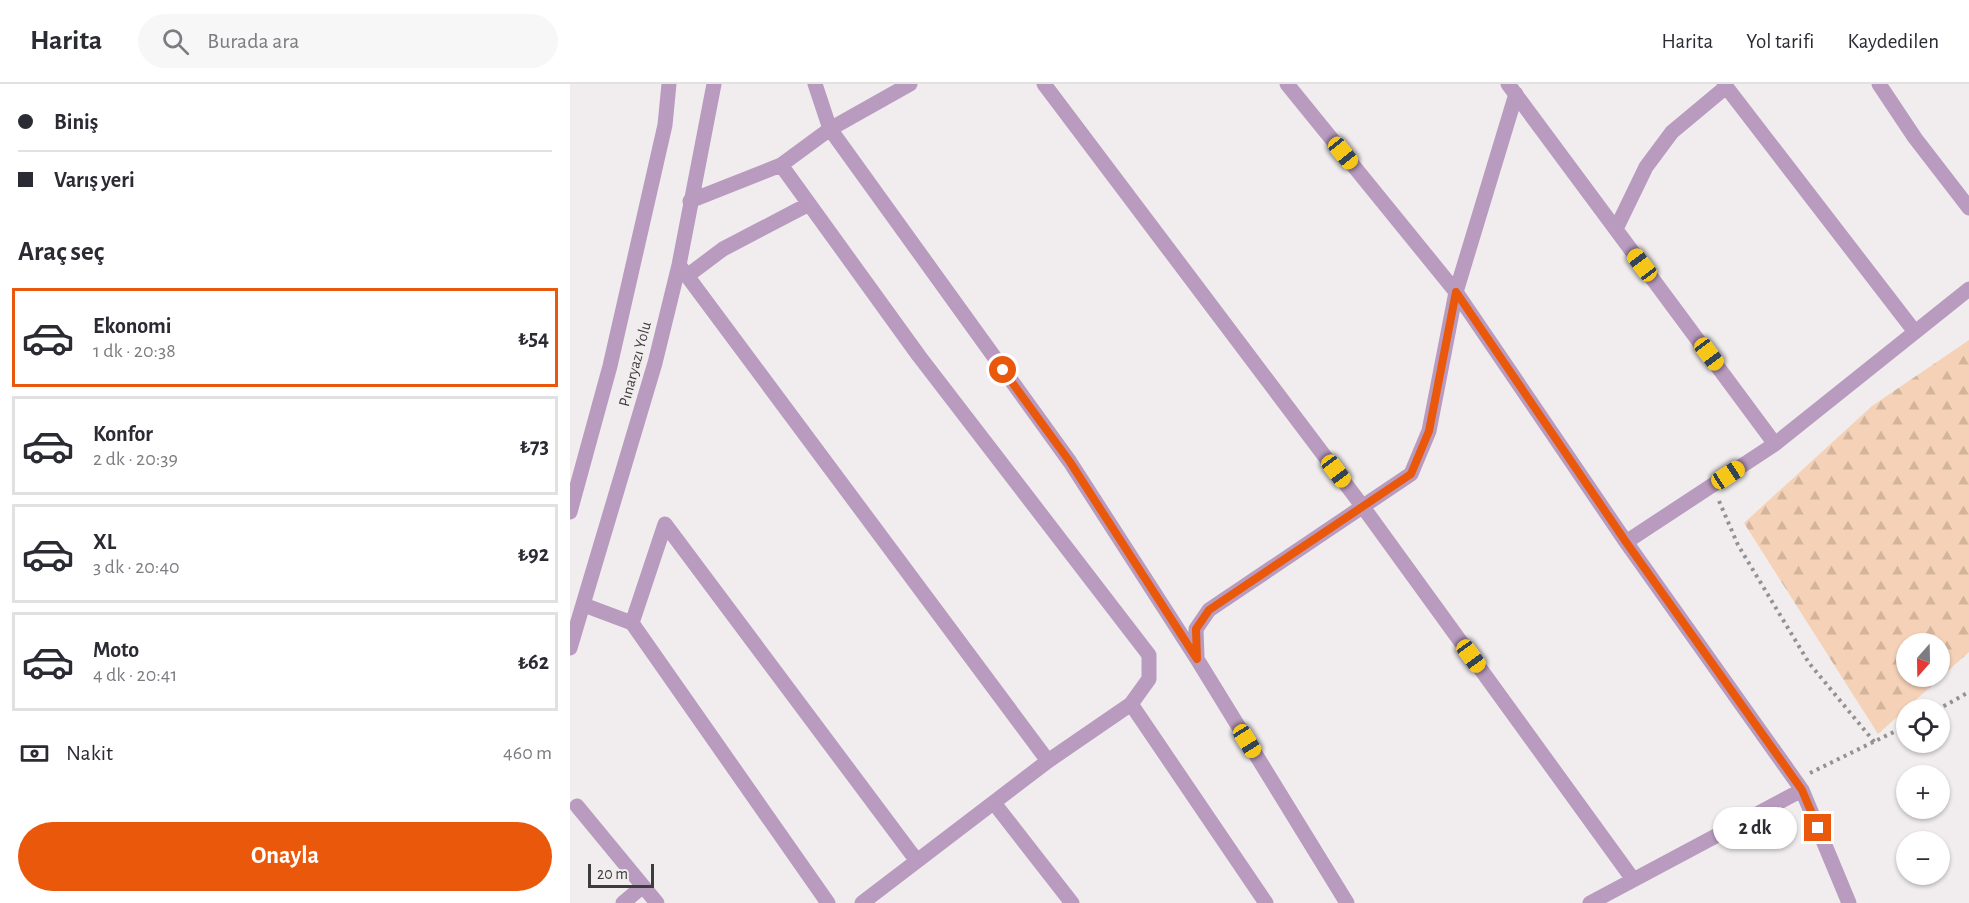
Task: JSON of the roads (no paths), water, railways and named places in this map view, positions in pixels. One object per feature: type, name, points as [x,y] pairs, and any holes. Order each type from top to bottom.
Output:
[{"type":"street","name":"Pınaryazı Yolu","points":[[570,512],[612,354],[665,125],[669,84]]},
{"type":"street","name":"Pınaryazı Yolu","points":[[570,648],[683,270],[690,201],[714,84]]},
{"type":"street","points":[[815,84],[830,129],[1070,462],[1197,659],[1347,903]]},
{"type":"street","points":[[690,201],[781,165],[830,129],[910,84]]},
{"type":"street","points":[[1044,84],[1363,507],[1632,878]]},
{"type":"street","points":[[1287,84],[1456,292],[1626,542],[1798,785],[1849,903]]},
{"type":"street","points":[[1879,84],[1915,138],[1969,208]]},
{"type":"street","points":[[1616,229],[1646,167],[1672,132],[1725,85],[1915,332]]},
{"type":"street","points":[[1197,659],[1196,629],[1209,610],[1411,474],[1429,431],[1456,292],[1512,89]]},
{"type":"street","points":[[1512,89],[1775,444]]},
{"type":"street","points":[[781,165],[919,356],[1149,655],[1149,679],[1131,704],[1048,761],[917,861],[878,898],[862,903]]},
{"type":"street","points":[[809,204],[683,270],[1048,761]]},
{"type":"street","points":[[1626,542],[1775,444],[1969,288]]},
{"type":"street","points":[[632,623],[665,524],[917,861]]},
{"type":"street","points":[[584,605],[632,623],[828,903]]},
{"type":"street","points":[[1131,704],[1266,903]]},
{"type":"street","points":[[1590,903],[1798,785]]},
{"type":"street","points":[[993,803],[1072,903]]},
{"type":"street","points":[[577,806],[657,903]]},
{"type":"street","points":[[623,903],[643,886]]}]
